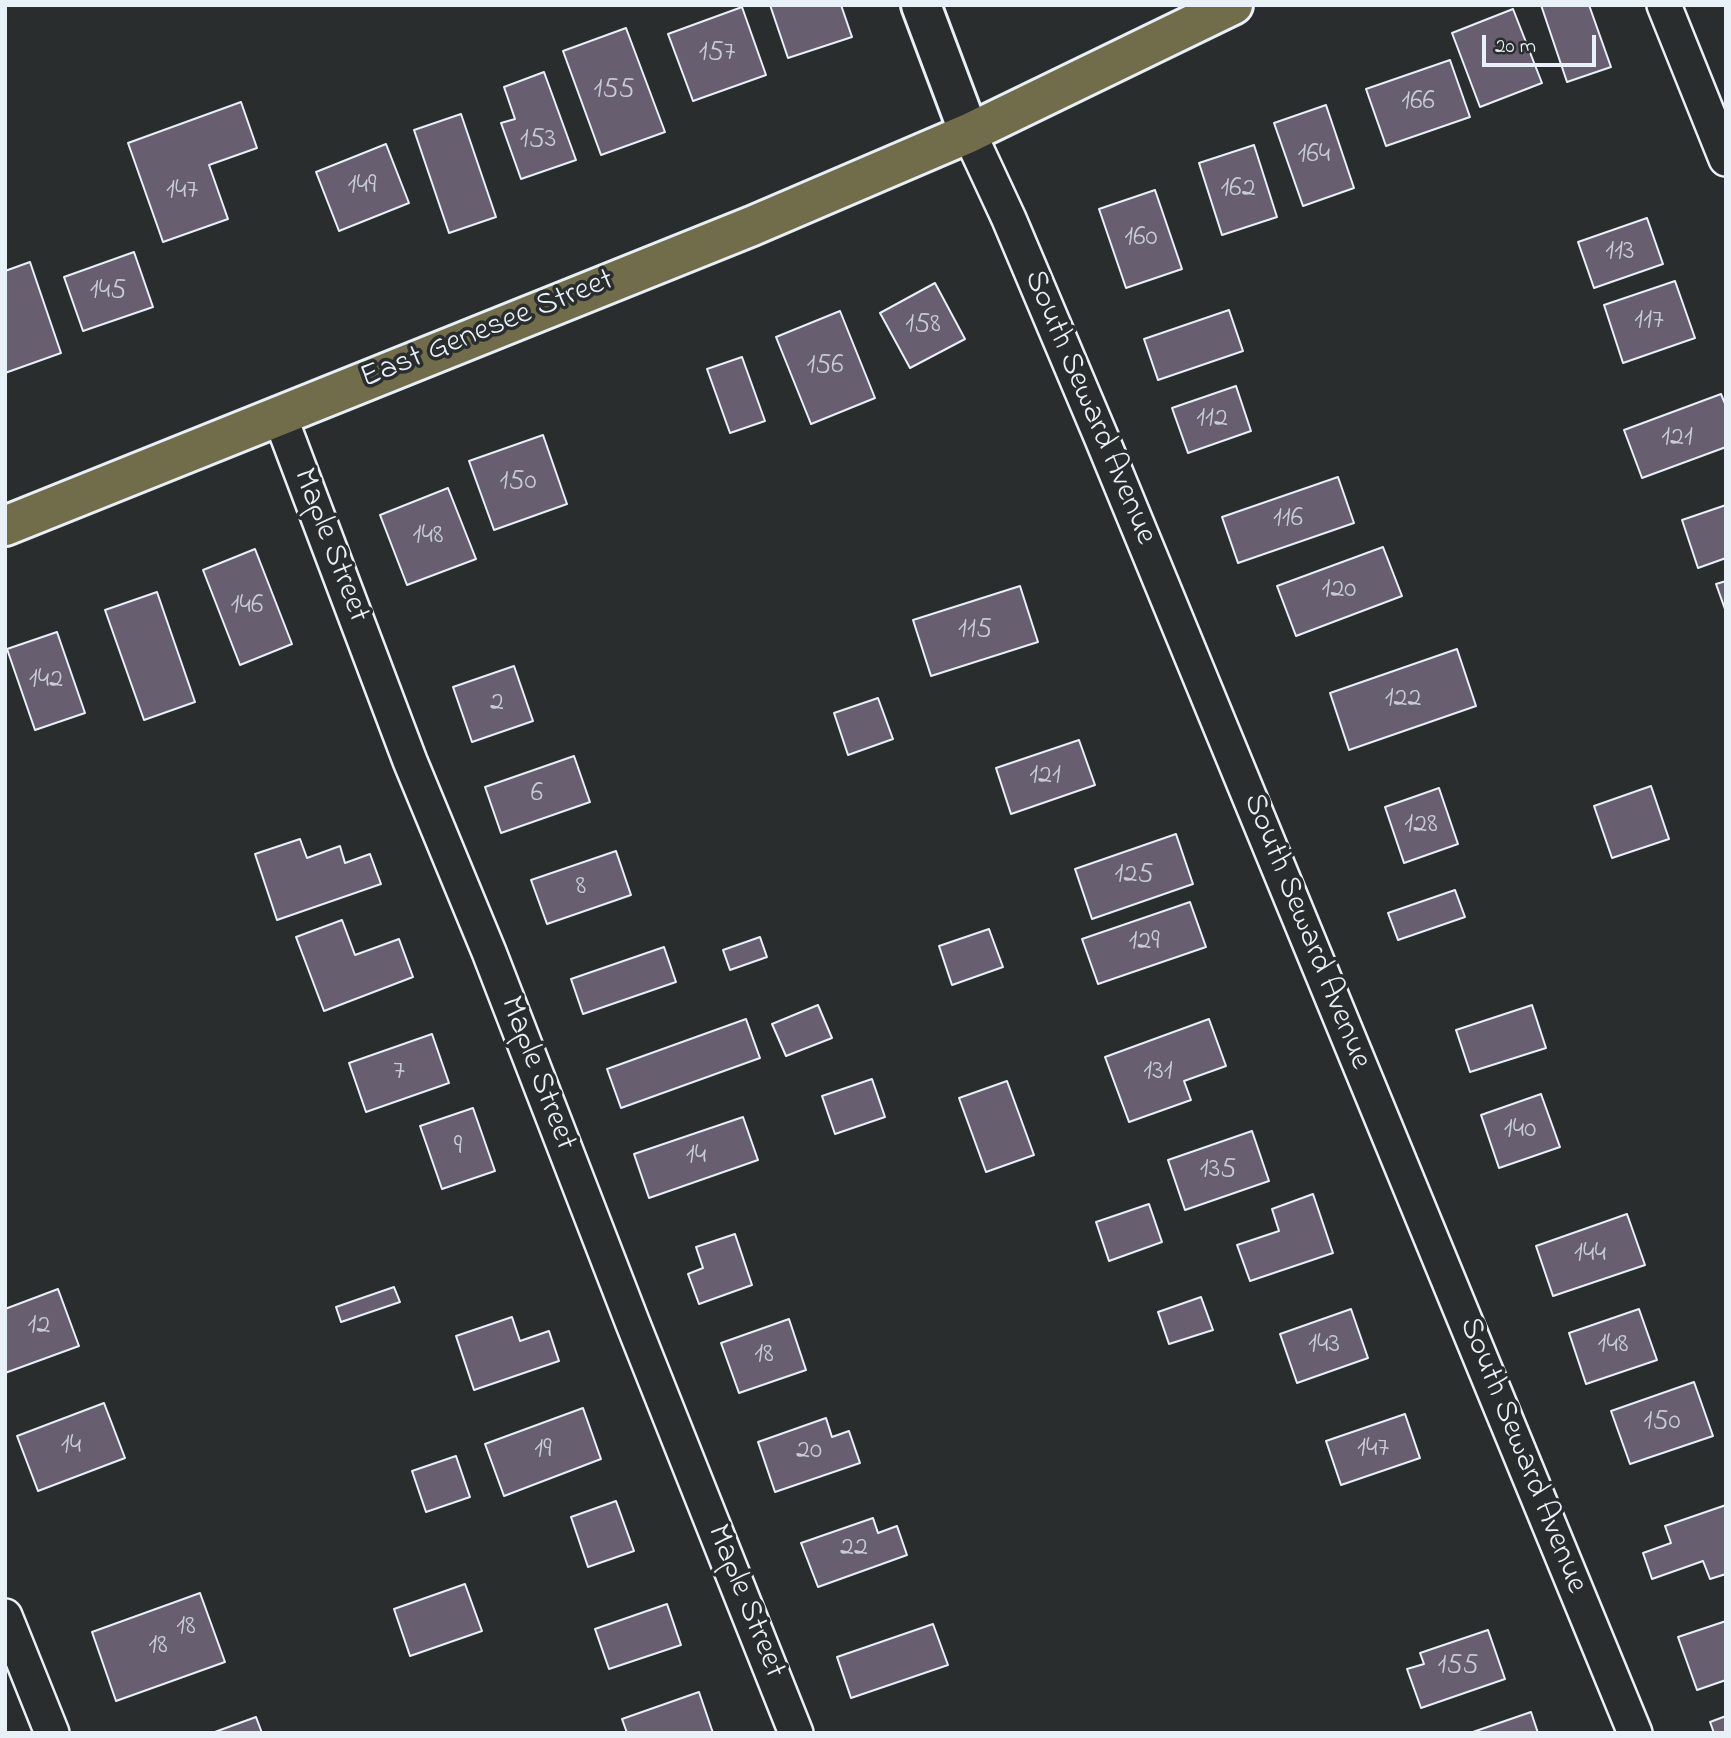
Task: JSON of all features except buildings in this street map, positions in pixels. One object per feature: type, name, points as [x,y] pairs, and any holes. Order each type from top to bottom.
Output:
[{"type":"highway","name":"East Genesee Street","points":[[969,133],[1177,5]]},
{"type":"highway","name":"East Genesee Street","points":[[5,526],[752,226],[969,133],[1233,5]]},
{"type":"street","points":[[921,5],[969,133]]},
{"type":"street","points":[[1664,5],[1726,159]]},
{"type":"street","name":"South Seward Avenue","points":[[969,133],[1009,219],[1102,439],[1635,1733]]},
{"type":"street","name":"Maple Street","points":[[279,414],[410,761],[489,952],[796,1733]]},
{"type":"street","points":[[5,1616],[52,1733]]}]
